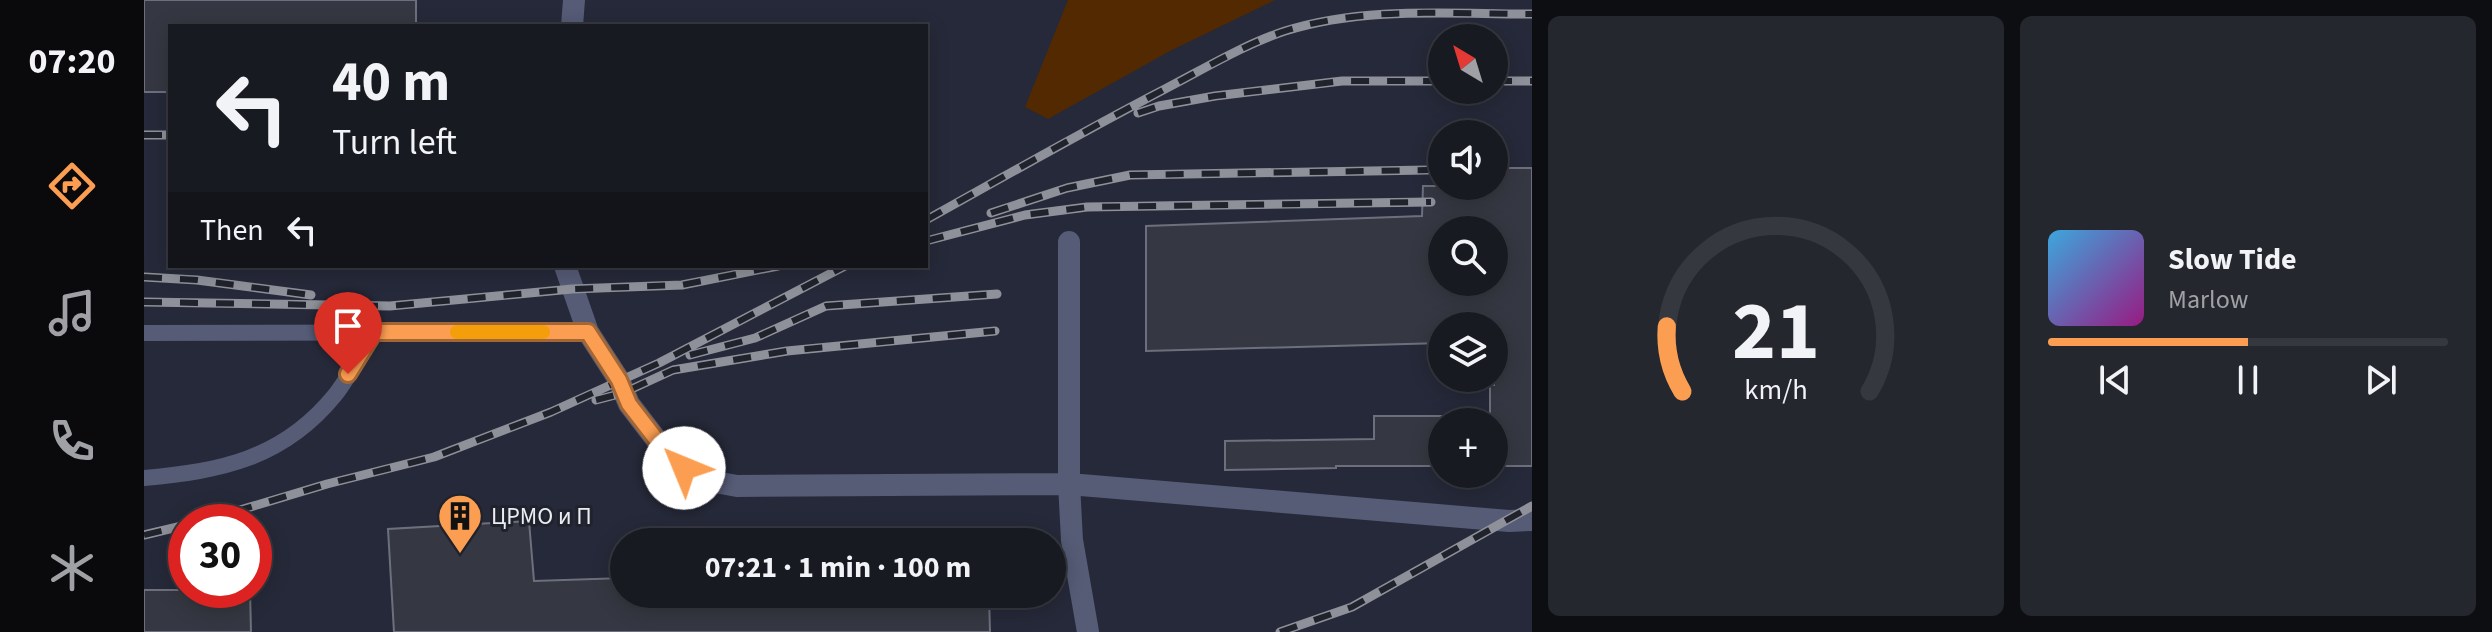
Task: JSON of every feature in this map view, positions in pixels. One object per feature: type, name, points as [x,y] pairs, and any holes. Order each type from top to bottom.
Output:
[{"type":"street","points":[[572,24],[574,0]]},
{"type":"street","points":[[1069,242],[1069,484],[1072,540],[1088,632]]},
{"type":"street","points":[[566,268],[588,332],[619,380],[629,404],[669,456],[699,479],[737,486],[1069,484],[1493,520],[1532,520]]},
{"type":"lane","points":[[144,478],[233,465],[275,449],[335,395],[374,332]]},
{"type":"lane","points":[[144,333],[588,332]]},
{"type":"shaded area","points":[[144,0],[1532,0],[1532,632],[144,632]]},
{"type":"shaded area","points":[[1068,0],[1275,0],[1170,51],[1048,119],[1025,107]]},
{"type":"building","points":[[144,0],[416,0],[416,24],[168,24],[168,92],[144,92]]},
{"type":"building","points":[[1508,168],[1532,168],[1532,466],[1508,466],[1508,408],[1490,408],[1490,392],[1508,392],[1508,312],[1428,312],[1428,343],[1146,351],[1146,226],[1422,216],[1423,186],[1428,186],[1428,200],[1508,200]]},
{"type":"building","points":[[1374,416],[1428,416],[1428,466],[1225,470],[1225,441],[1374,439]]},
{"type":"building","points":[[529,521],[534,581],[610,578],[610,608],[989,608],[990,632],[394,632],[388,529]]},
{"type":"building","points":[[144,590],[168,590],[168,608],[250,608],[251,632],[144,632]]},
{"type":"railway","points":[[928,219],[1209,66],[1285,31],[1315,23],[1377,15],[1532,14]]},
{"type":"railway","points":[[1138,113],[1215,96],[1342,81],[1428,81]]},
{"type":"railway","points":[[1508,81],[1532,81]]},
{"type":"railway","points":[[144,135],[168,135]]},
{"type":"railway","points":[[991,213],[1067,188],[1130,175],[1428,170]]},
{"type":"railway","points":[[928,240],[1025,215],[1087,207],[1431,202]]},
{"type":"railway","points":[[144,302],[390,306],[572,289],[682,285],[768,268]]},
{"type":"railway","points":[[260,504],[434,457],[551,412],[659,363],[841,268]]},
{"type":"railway","points":[[144,277],[197,280],[311,295]]},
{"type":"railway","points":[[690,355],[755,338],[826,306],[997,294]]},
{"type":"railway","points":[[596,400],[623,393],[673,370],[787,351],[995,331]]},
{"type":"railway","points":[[1280,632],[1352,607],[1532,506]]},
{"type":"railway","points":[[144,535],[168,529]]},
{"type":"slow traffic","points":[[457,332],[543,332]]},
{"type":"place","name":"ЦРМО и П","points":[[460,555]]},
{"type":"route","points":[[348,374],[374,332],[588,332],[619,380],[629,404],[669,456],[684,468]]}]
